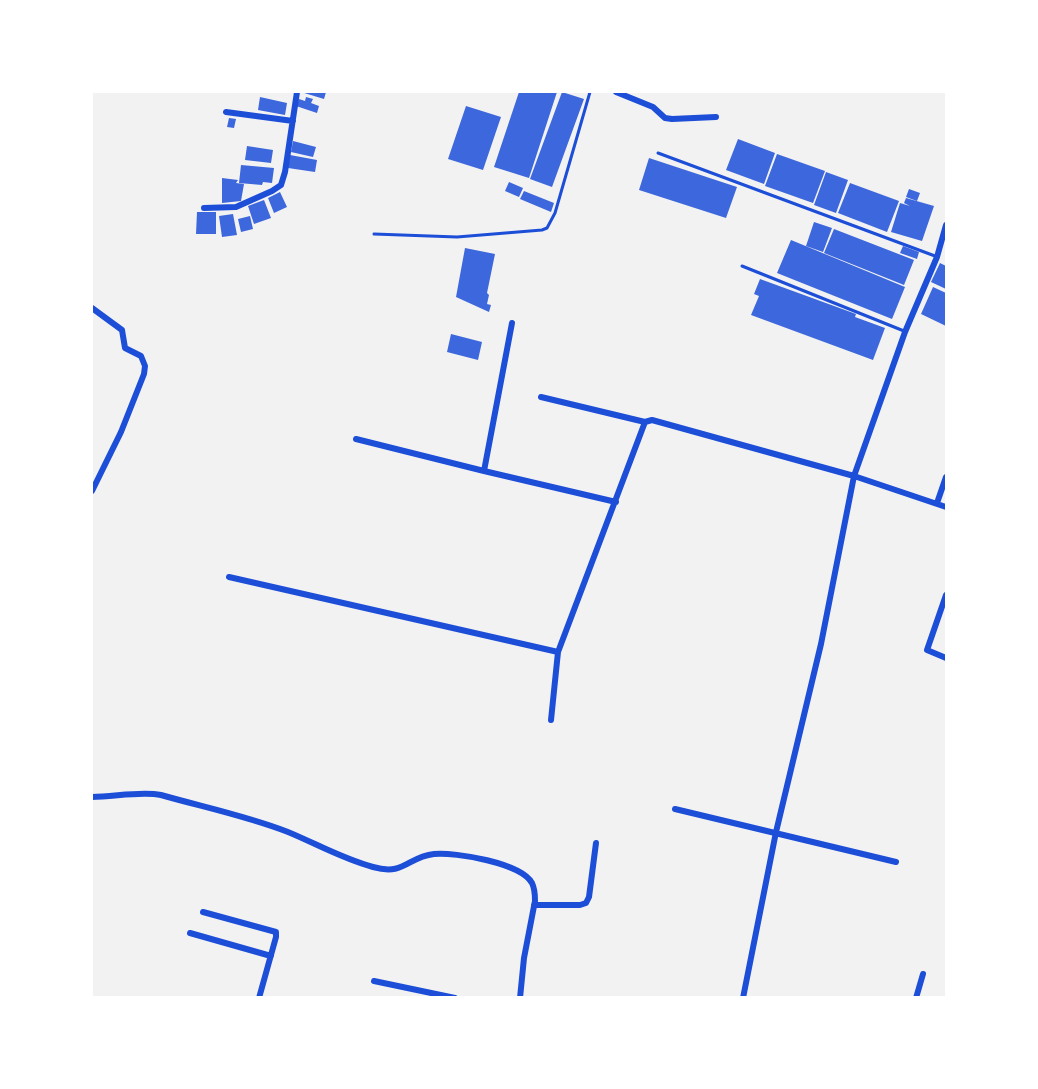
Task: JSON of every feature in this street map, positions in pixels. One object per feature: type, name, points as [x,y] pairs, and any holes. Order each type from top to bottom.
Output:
[{"type":"street","points":[[204,208],[236,207],[280,185],[284,179],[297,92]]},
{"type":"street","points":[[616,92],[653,107],[665,118],[716,117]]},
{"type":"street","points":[[226,112],[293,121]]},
{"type":"street","points":[[743,998],[776,832],[820,644],[854,476],[905,332],[937,257],[946,225]]},
{"type":"street","points":[[92,309],[122,330],[125,348],[141,356],[145,366],[121,432],[92,491]]},
{"type":"street","points":[[484,471],[512,323]]},
{"type":"street","points":[[541,397],[645,422],[652,420],[854,476],[946,507]]},
{"type":"street","points":[[551,720],[558,652],[645,422]]},
{"type":"street","points":[[356,439],[616,502]]},
{"type":"street","points":[[937,503],[946,477]]},
{"type":"street","points":[[229,577],[558,652]]},
{"type":"street","points":[[946,596],[927,650],[946,658]]},
{"type":"street","points":[[92,798],[151,793],[160,795],[266,824],[358,863],[388,871],[397,870],[423,856],[434,854],[498,863],[525,875],[535,891],[520,998]]},
{"type":"street","points":[[675,809],[896,862]]},
{"type":"street","points":[[534,905],[586,903],[589,897],[596,843]]},
{"type":"street","points":[[203,912],[276,932],[259,998]]},
{"type":"street","points":[[190,933],[271,956]]},
{"type":"street","points":[[916,998],[923,974]]},
{"type":"street","points":[[374,981],[455,998]]},
{"type":"lane","points":[[374,234],[457,237],[547,228],[555,213],[590,92]]},
{"type":"lane","points":[[658,153],[937,257]]},
{"type":"lane","points":[[742,266],[905,332]]},
{"type":"building","points":[[301,92],[326,92],[324,99]]},
{"type":"building","points":[[519,92],[557,92],[529,178],[494,167]]},
{"type":"building","points":[[562,92],[584,99],[552,187],[530,179]]},
{"type":"building","points":[[260,97],[287,103],[285,115],[258,110]]},
{"type":"building","points":[[306,97],[313,99],[311,103],[319,106],[317,113],[296,106],[299,99],[305,101]]},
{"type":"building","points":[[466,106],[501,117],[483,170],[448,159]]},
{"type":"building","points":[[229,118],[236,119],[234,128],[227,127]]},
{"type":"building","points":[[738,139],[775,153],[764,184],[726,170]]},
{"type":"building","points":[[293,141],[316,147],[313,157],[291,152]]},
{"type":"building","points":[[247,146],[273,150],[271,163],[245,160]]},
{"type":"building","points":[[777,154],[825,171],[813,203],[765,186]]},
{"type":"building","points":[[290,155],[317,160],[315,172],[288,168]]},
{"type":"building","points":[[649,158],[737,187],[726,218],[639,190]]},
{"type":"building","points":[[241,165],[274,168],[272,183],[263,182],[262,185],[239,183]]},
{"type":"building","points":[[826,172],[848,180],[836,213],[814,205]]},
{"type":"building","points":[[222,178],[238,180],[236,183],[244,184],[241,201],[222,203]]},
{"type":"building","points":[[509,182],[523,188],[519,197],[505,191]]},
{"type":"building","points":[[850,183],[899,201],[887,232],[838,213]]},
{"type":"building","points":[[909,189],[920,193],[917,201],[906,197]]},
{"type":"building","points":[[524,191],[554,203],[551,212],[520,199]]},
{"type":"building","points":[[280,192],[287,207],[274,213],[268,198]]},
{"type":"building","points":[[906,198],[934,206],[922,241],[891,232],[900,203],[910,206],[904,203]]},
{"type":"building","points":[[264,200],[271,218],[254,224],[248,206]]},
{"type":"building","points":[[197,212],[216,212],[216,234],[196,234]]},
{"type":"building","points":[[233,214],[237,235],[222,237],[219,216]]},
{"type":"building","points":[[250,216],[253,229],[241,232],[238,219]]},
{"type":"building","points":[[814,222],[832,228],[823,252],[806,246]]},
{"type":"building","points":[[834,229],[914,260],[904,285],[824,253]]},
{"type":"building","points":[[791,240],[905,287],[892,319],[777,273]]},
{"type":"building","points":[[903,246],[919,252],[917,259],[900,253]]},
{"type":"building","points":[[465,248],[495,254],[487,293],[489,295],[487,304],[491,305],[489,312],[456,297]]},
{"type":"building","points":[[940,263],[946,266],[946,289],[931,282]]},
{"type":"building","points":[[760,279],[856,314],[855,317],[885,328],[873,360],[751,315],[759,296],[754,294]]},
{"type":"building","points":[[933,287],[946,293],[946,326],[921,314]]},
{"type":"building","points":[[451,334],[482,342],[478,360],[447,352]]}]
